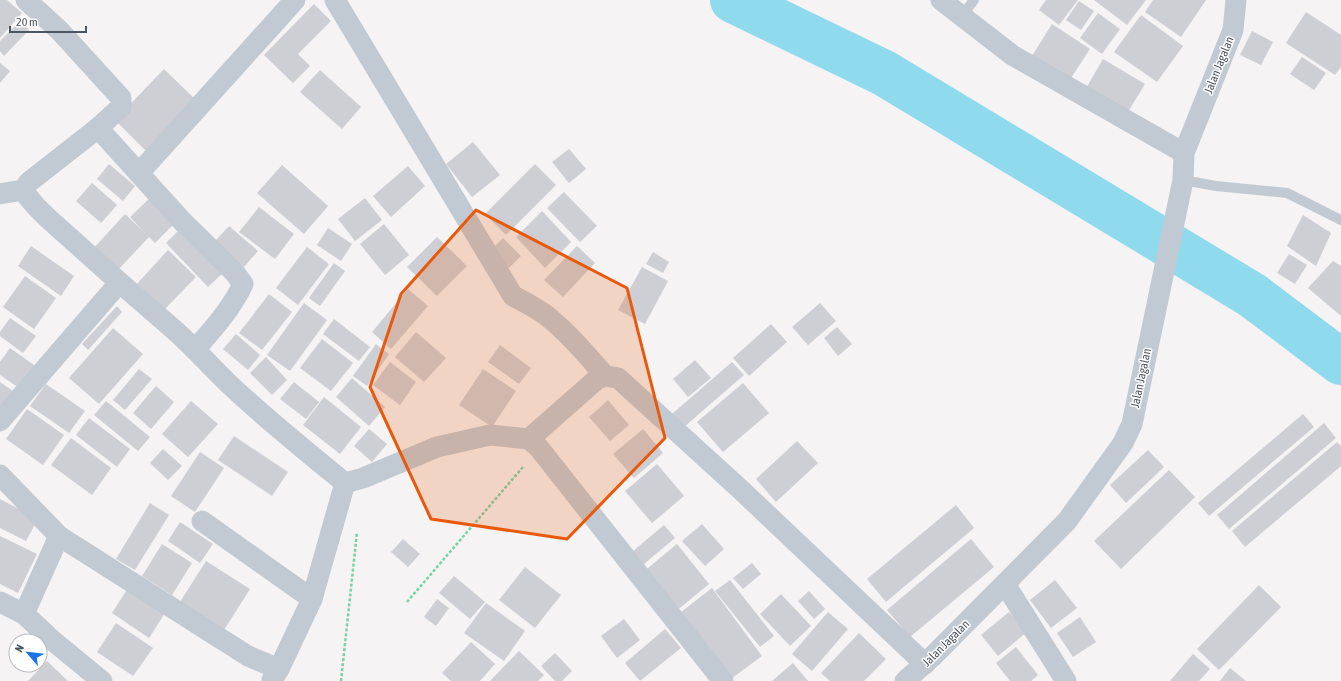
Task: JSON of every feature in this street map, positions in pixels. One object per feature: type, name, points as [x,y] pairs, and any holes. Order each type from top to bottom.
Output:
[{"type":"street","points":[[0,194],[23,190],[29,182],[98,128],[121,107],[121,98],[59,30],[26,0]]},
{"type":"street","points":[[139,173],[295,0]]},
{"type":"street","points":[[335,0],[514,296],[553,320],[605,376]]},
{"type":"street","points":[[941,0],[968,8],[1012,55],[1184,153]]},
{"type":"street","name":"Jalan Jagalan","points":[[905,681],[925,664],[1067,521],[1123,443],[1132,424],[1183,180],[1184,153],[1233,30],[1236,0]]},
{"type":"street","points":[[98,128],[182,221],[235,273],[243,284],[230,306],[208,335],[195,349]]},
{"type":"street","points":[[23,190],[29,200],[119,283],[195,349],[229,384],[290,438],[345,483]]},
{"type":"street","points":[[0,421],[119,283]]},
{"type":"street","points":[[534,443],[596,380],[605,376],[618,378],[740,489],[925,664]]},
{"type":"street","points":[[345,483],[363,478],[437,447],[490,436],[534,443],[723,681]]},
{"type":"street","points":[[0,475],[59,536],[248,656],[275,675],[312,598],[345,483]]},
{"type":"street","points":[[202,521],[312,598]]},
{"type":"street","points":[[24,614],[59,536]]},
{"type":"street","points":[[1005,584],[1066,681]]},
{"type":"street","points":[[0,602],[24,614],[52,640],[102,681]]},
{"type":"lane","points":[[1183,180],[1216,186],[1287,193],[1341,220]]},
{"type":"path","points":[[407,602],[534,443]]},
{"type":"path","points":[[341,681],[358,525]]},
{"type":"highlighted area","points":[[476,210],[627,288],[665,438],[567,539],[431,519],[370,387],[401,294]]},
{"type":"building","points":[[0,0],[7,0],[22,13],[0,38]]},
{"type":"building","points":[[1046,0],[1078,0],[1059,25],[1039,10]]},
{"type":"building","points":[[1094,0],[1146,0],[1127,25]]},
{"type":"building","points":[[1153,0],[1206,0],[1181,37],[1145,12]]},
{"type":"building","points":[[1079,1],[1094,11],[1081,30],[1066,20]]},
{"type":"building","points":[[314,4],[331,21],[298,54],[310,66],[293,83],[264,55]]},
{"type":"building","points":[[1306,12],[1341,35],[1341,67],[1335,75],[1286,43]]},
{"type":"building","points":[[1098,13],[1120,29],[1102,54],[1080,38]]},
{"type":"building","points":[[1141,15],[1183,46],[1157,82],[1114,52]]},
{"type":"building","points":[[20,21],[29,30],[4,56],[0,51],[0,41]]},
{"type":"building","points":[[1052,24],[1090,49],[1067,84],[1030,59]]},
{"type":"building","points":[[1252,31],[1273,42],[1261,65],[1240,55]]},
{"type":"building","points":[[1302,57],[1326,73],[1314,90],[1290,74]]},
{"type":"building","points":[[1103,59],[1145,84],[1126,115],[1085,90]]},
{"type":"building","points":[[0,63],[10,71],[0,83]]},
{"type":"building","points":[[164,69],[200,104],[150,155],[115,120]]},
{"type":"building","points":[[320,70],[361,107],[342,129],[300,92]]},
{"type":"building","points":[[473,142],[500,175],[472,197],[446,164]]},
{"type":"building","points":[[569,149],[586,169],[569,183],[552,162]]},
{"type":"building","points":[[109,164],[135,186],[123,201],[97,179]]},
{"type":"building","points":[[535,164],[556,185],[506,235],[485,214]]},
{"type":"building","points":[[282,165],[328,206],[304,234],[257,193]]},
{"type":"building","points":[[408,166],[425,186],[391,217],[373,196]]},
{"type":"building","points":[[92,183],[117,205],[101,223],[76,201]]},
{"type":"building","points":[[564,192],[597,226],[580,242],[547,208]]},
{"type":"building","points":[[151,197],[176,222],[155,243],[149,237],[116,272],[92,250],[125,214],[144,232],[130,217]]},
{"type":"building","points":[[365,198],[382,220],[355,241],[338,219]]},
{"type":"building","points":[[259,207],[294,234],[275,259],[239,232]]},
{"type":"building","points":[[542,211],[571,242],[545,268],[516,237]]},
{"type":"building","points":[[1303,215],[1331,233],[1316,266],[1287,246]]},
{"type":"building","points":[[384,224],[409,255],[385,275],[360,244]]},
{"type":"building","points":[[229,226],[258,251],[244,267],[215,241]]},
{"type":"building","points":[[182,227],[225,271],[208,287],[166,243]]},
{"type":"building","points":[[328,228],[352,244],[341,261],[317,245]]},
{"type":"building","points":[[437,237],[467,266],[437,296],[407,267]]},
{"type":"building","points":[[503,238],[521,256],[509,268],[491,250]]},
{"type":"building","points":[[31,246],[74,276],[61,296],[18,266]]},
{"type":"building","points":[[577,246],[595,263],[563,297],[544,280]]},
{"type":"building","points":[[307,247],[329,264],[298,305],[276,288]]},
{"type":"building","points":[[168,250],[196,277],[162,312],[135,286]]},
{"type":"building","points":[[653,252],[669,262],[663,273],[646,264]]},
{"type":"building","points":[[1289,254],[1307,265],[1295,284],[1277,273]]},
{"type":"building","points":[[1333,261],[1341,266],[1341,316],[1308,288]]},
{"type":"building","points":[[334,263],[345,271],[320,306],[309,298]]},
{"type":"building","points":[[642,267],[668,281],[645,324],[618,310]]},
{"type":"building","points":[[25,276],[56,298],[34,329],[3,307]]},
{"type":"building","points":[[408,289],[428,306],[391,349],[372,332]]},
{"type":"building","points":[[269,294],[292,312],[262,350],[239,333]]},
{"type":"building","points":[[304,303],[327,320],[290,371],[267,355]]},
{"type":"building","points":[[820,303],[836,321],[808,345],[792,327]]},
{"type":"building","points":[[117,306],[122,312],[88,350],[82,344]]},
{"type":"building","points":[[10,318],[36,336],[23,353],[0,336],[0,332]]},
{"type":"building","points":[[334,319],[370,347],[359,361],[323,334]]},
{"type":"building","points":[[771,324],[787,342],[749,376],[733,358]]},
{"type":"building","points":[[837,327],[852,344],[838,356],[824,338]]},
{"type":"building","points":[[113,328],[143,354],[99,404],[69,378]]},
{"type":"building","points":[[416,332],[446,358],[424,382],[395,357]]},
{"type":"building","points":[[236,334],[260,355],[248,370],[223,349]]},
{"type":"building","points":[[322,339],[353,363],[331,391],[300,368]]},
{"type":"building","points":[[376,344],[389,354],[367,386],[353,376]]},
{"type":"building","points":[[500,345],[531,368],[519,384],[488,362]]},
{"type":"building","points":[[10,348],[37,367],[22,390],[0,375],[0,362]]},
{"type":"building","points":[[266,357],[287,380],[272,395],[250,373]]},
{"type":"building","points":[[695,360],[711,378],[688,397],[673,379]]},
{"type":"building","points":[[390,362],[416,382],[400,405],[373,385]]},
{"type":"building","points":[[732,362],[744,375],[684,427],[672,414]]},
{"type":"building","points":[[139,369],[152,379],[125,410],[113,400]]},
{"type":"building","points":[[483,369],[516,391],[492,427],[459,405]]},
{"type":"building","points":[[352,378],[385,407],[369,426],[336,397]]},
{"type":"building","points":[[0,382],[16,393],[0,412]]},
{"type":"building","points":[[294,382],[319,402],[306,419],[280,399]]},
{"type":"building","points":[[743,383],[769,413],[723,452],[697,422]]},
{"type":"building","points":[[46,384],[85,411],[69,433],[30,406]]},
{"type":"building","points":[[156,386],[174,402],[151,429],[133,413]]},
{"type":"building","points":[[324,397],[361,427],[340,454],[303,425]]},
{"type":"building","points":[[608,400],[629,425],[610,441],[589,417]]},
{"type":"building","points":[[106,401],[150,437],[138,451],[94,415]]},
{"type":"building","points":[[191,401],[218,424],[188,457],[162,434]]},
{"type":"building","points":[[27,409],[64,435],[43,465],[6,439]]},
{"type":"building","points":[[1303,414],[1314,427],[1209,516],[1198,503]]},
{"type":"building","points":[[89,418],[130,449],[117,467],[76,435]]},
{"type":"building","points":[[1324,423],[1336,438],[1229,529],[1217,515]]},
{"type":"building","points":[[369,429],[387,444],[372,462],[354,446]]},
{"type":"building","points":[[643,429],[663,453],[634,478],[613,454]]},
{"type":"building","points":[[234,436],[288,472],[272,496],[218,460]]},
{"type":"building","points":[[71,438],[111,468],[92,495],[51,465]]},
{"type":"building","points":[[797,441],[818,463],[776,502],[756,479]]},
{"type":"building","points":[[1337,442],[1341,446],[1341,466],[1245,547],[1232,531]]},
{"type":"building","points":[[163,449],[182,466],[168,480],[150,463]]},
{"type":"building","points":[[1148,450],[1164,467],[1126,503],[1110,485]]},
{"type":"building","points":[[200,452],[224,468],[195,512],[171,496]]},
{"type":"building","points":[[657,464],[684,496],[652,523],[625,491]]},
{"type":"building","points":[[1169,470],[1195,497],[1121,569],[1094,541]]},
{"type":"building","points":[[0,499],[38,519],[26,541],[0,528]]},
{"type":"building","points":[[150,503],[169,515],[135,570],[116,559]]},
{"type":"building","points":[[956,505],[974,528],[886,602],[867,579]]},
{"type":"building","points":[[180,522],[213,544],[200,563],[168,541]]},
{"type":"building","points":[[702,524],[724,549],[705,566],[682,541]]},
{"type":"building","points":[[664,525],[675,538],[638,569],[627,556]]},
{"type":"building","points":[[0,536],[37,554],[18,593],[0,584]]},
{"type":"building","points":[[403,539],[420,554],[408,567],[391,552]]},
{"type":"building","points":[[971,539],[994,567],[910,637],[887,610]]},
{"type":"building","points":[[162,544],[192,563],[172,595],[142,576]]},
{"type":"building","points":[[677,544],[709,584],[674,613],[642,573]]},
{"type":"building","points":[[206,561],[250,589],[224,630],[180,602]]},
{"type":"building","points":[[752,563],[761,574],[743,589],[733,578]]},
{"type":"building","points":[[525,567],[561,595],[535,628],[499,600]]},
{"type":"building","points":[[454,576],[485,602],[470,619],[439,593]]},
{"type":"building","points":[[730,580],[774,636],[760,647],[715,591]]},
{"type":"building","points":[[1055,580],[1077,608],[1051,628],[1030,600]]},
{"type":"building","points":[[1259,585],[1281,607],[1219,670],[1197,649]]},
{"type":"building","points":[[128,588],[165,613],[149,638],[112,613]]},
{"type":"building","points":[[712,588],[762,656],[728,681],[676,616]]},
{"type":"building","points":[[809,591],[825,609],[814,619],[798,601]]},
{"type":"building","points":[[781,594],[811,626],[790,646],[760,614]]},
{"type":"building","points":[[437,599],[449,608],[436,626],[424,617]]},
{"type":"building","points":[[486,603],[525,631],[504,661],[464,633]]},
{"type":"building","points":[[828,612],[848,629],[812,671],[792,654]]},
{"type":"building","points":[[1009,612],[1027,632],[998,656],[981,635]]},
{"type":"building","points":[[1080,617],[1096,642],[1073,657],[1057,633]]},
{"type":"building","points":[[624,619],[640,640],[617,658],[601,636]]},
{"type":"building","points":[[116,623],[153,648],[133,676],[97,652]]},
{"type":"building","points":[[665,629],[681,648],[640,681],[625,663]]},
{"type":"building","points":[[859,633],[886,659],[864,681],[830,681],[821,673]]},
{"type":"building","points":[[471,642],[495,664],[480,681],[451,681],[442,673]]},
{"type":"building","points":[[1016,647],[1038,675],[1031,681],[1010,681],[996,663]]},
{"type":"building","points":[[519,651],[544,675],[538,681],[490,681]]},
{"type":"building","points":[[555,653],[572,671],[562,681],[555,681],[541,666]]},
{"type":"building","points":[[1193,654],[1210,669],[1199,681],[1170,681]]},
{"type":"building","points":[[48,662],[68,681],[28,681],[36,673],[48,673]]},
{"type":"building","points":[[793,663],[808,681],[772,681]]},
{"type":"building","points":[[1230,668],[1246,681],[1220,681]]},
{"type":"waterway","points":[[733,0],[884,73],[1252,295],[1341,362]]}]
